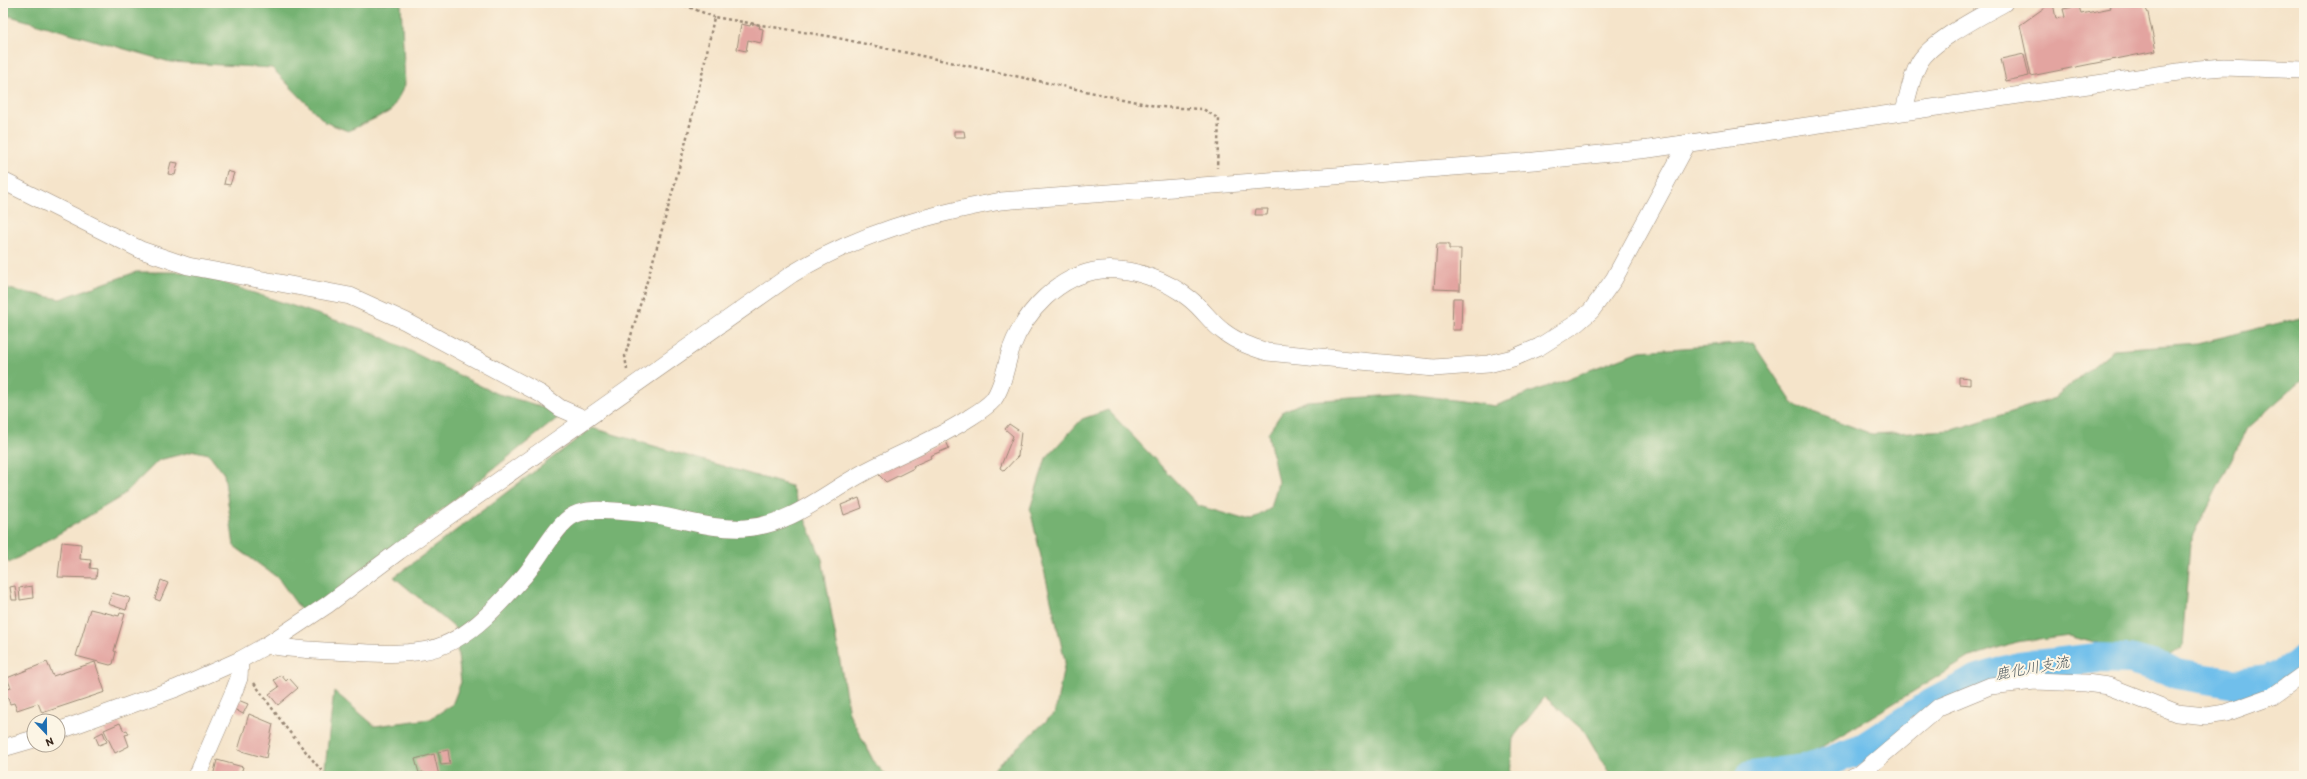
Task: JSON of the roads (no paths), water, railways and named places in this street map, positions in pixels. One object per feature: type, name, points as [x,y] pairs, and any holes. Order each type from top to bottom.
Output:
[{"type":"street","points":[[1904,110],[1910,84],[1919,63],[1928,51],[2004,3]]},
{"type":"street","points":[[66,728],[177,688],[240,660],[267,645],[792,274],[836,249],[891,227],[938,213],[1001,201],[1534,162],[1687,144],[1904,110],[2199,69],[2224,67],[2304,70]]},
{"type":"street","points":[[267,645],[292,650],[390,654],[425,651],[444,645],[465,634],[503,599],[525,574],[565,520],[575,514],[590,511],[616,511],[658,515],[707,525],[747,528],[781,520],[801,512],[861,474],[949,430],[981,410],[993,400],[1012,346],[1035,308],[1058,286],[1090,272],[1116,270],[1134,273],[1166,284],[1189,298],[1213,324],[1226,334],[1243,344],[1267,352],[1434,368],[1488,364],[1513,358],[1549,342],[1591,311],[1614,279],[1687,144]]},
{"type":"street","points":[[3,181],[141,250],[188,266],[350,296],[406,321],[541,394],[560,408],[585,419]]},
{"type":"street","points":[[198,776],[239,678],[240,660]]},
{"type":"street","points":[[1854,776],[1860,774],[1939,707],[1990,686],[2035,681],[2086,683],[2108,686],[2177,713],[2206,716],[2226,713],[2273,696],[2304,674]]},
{"type":"street","points":[[3,748],[26,741]]},
{"type":"waterway","name":"鹿化川支流","points":[[1750,776],[1810,768],[1860,750],[1931,704],[1978,679],[2018,667],[2097,658],[2130,659],[2167,669],[2176,674],[2236,684],[2267,680],[2296,666],[2304,659]]}]
